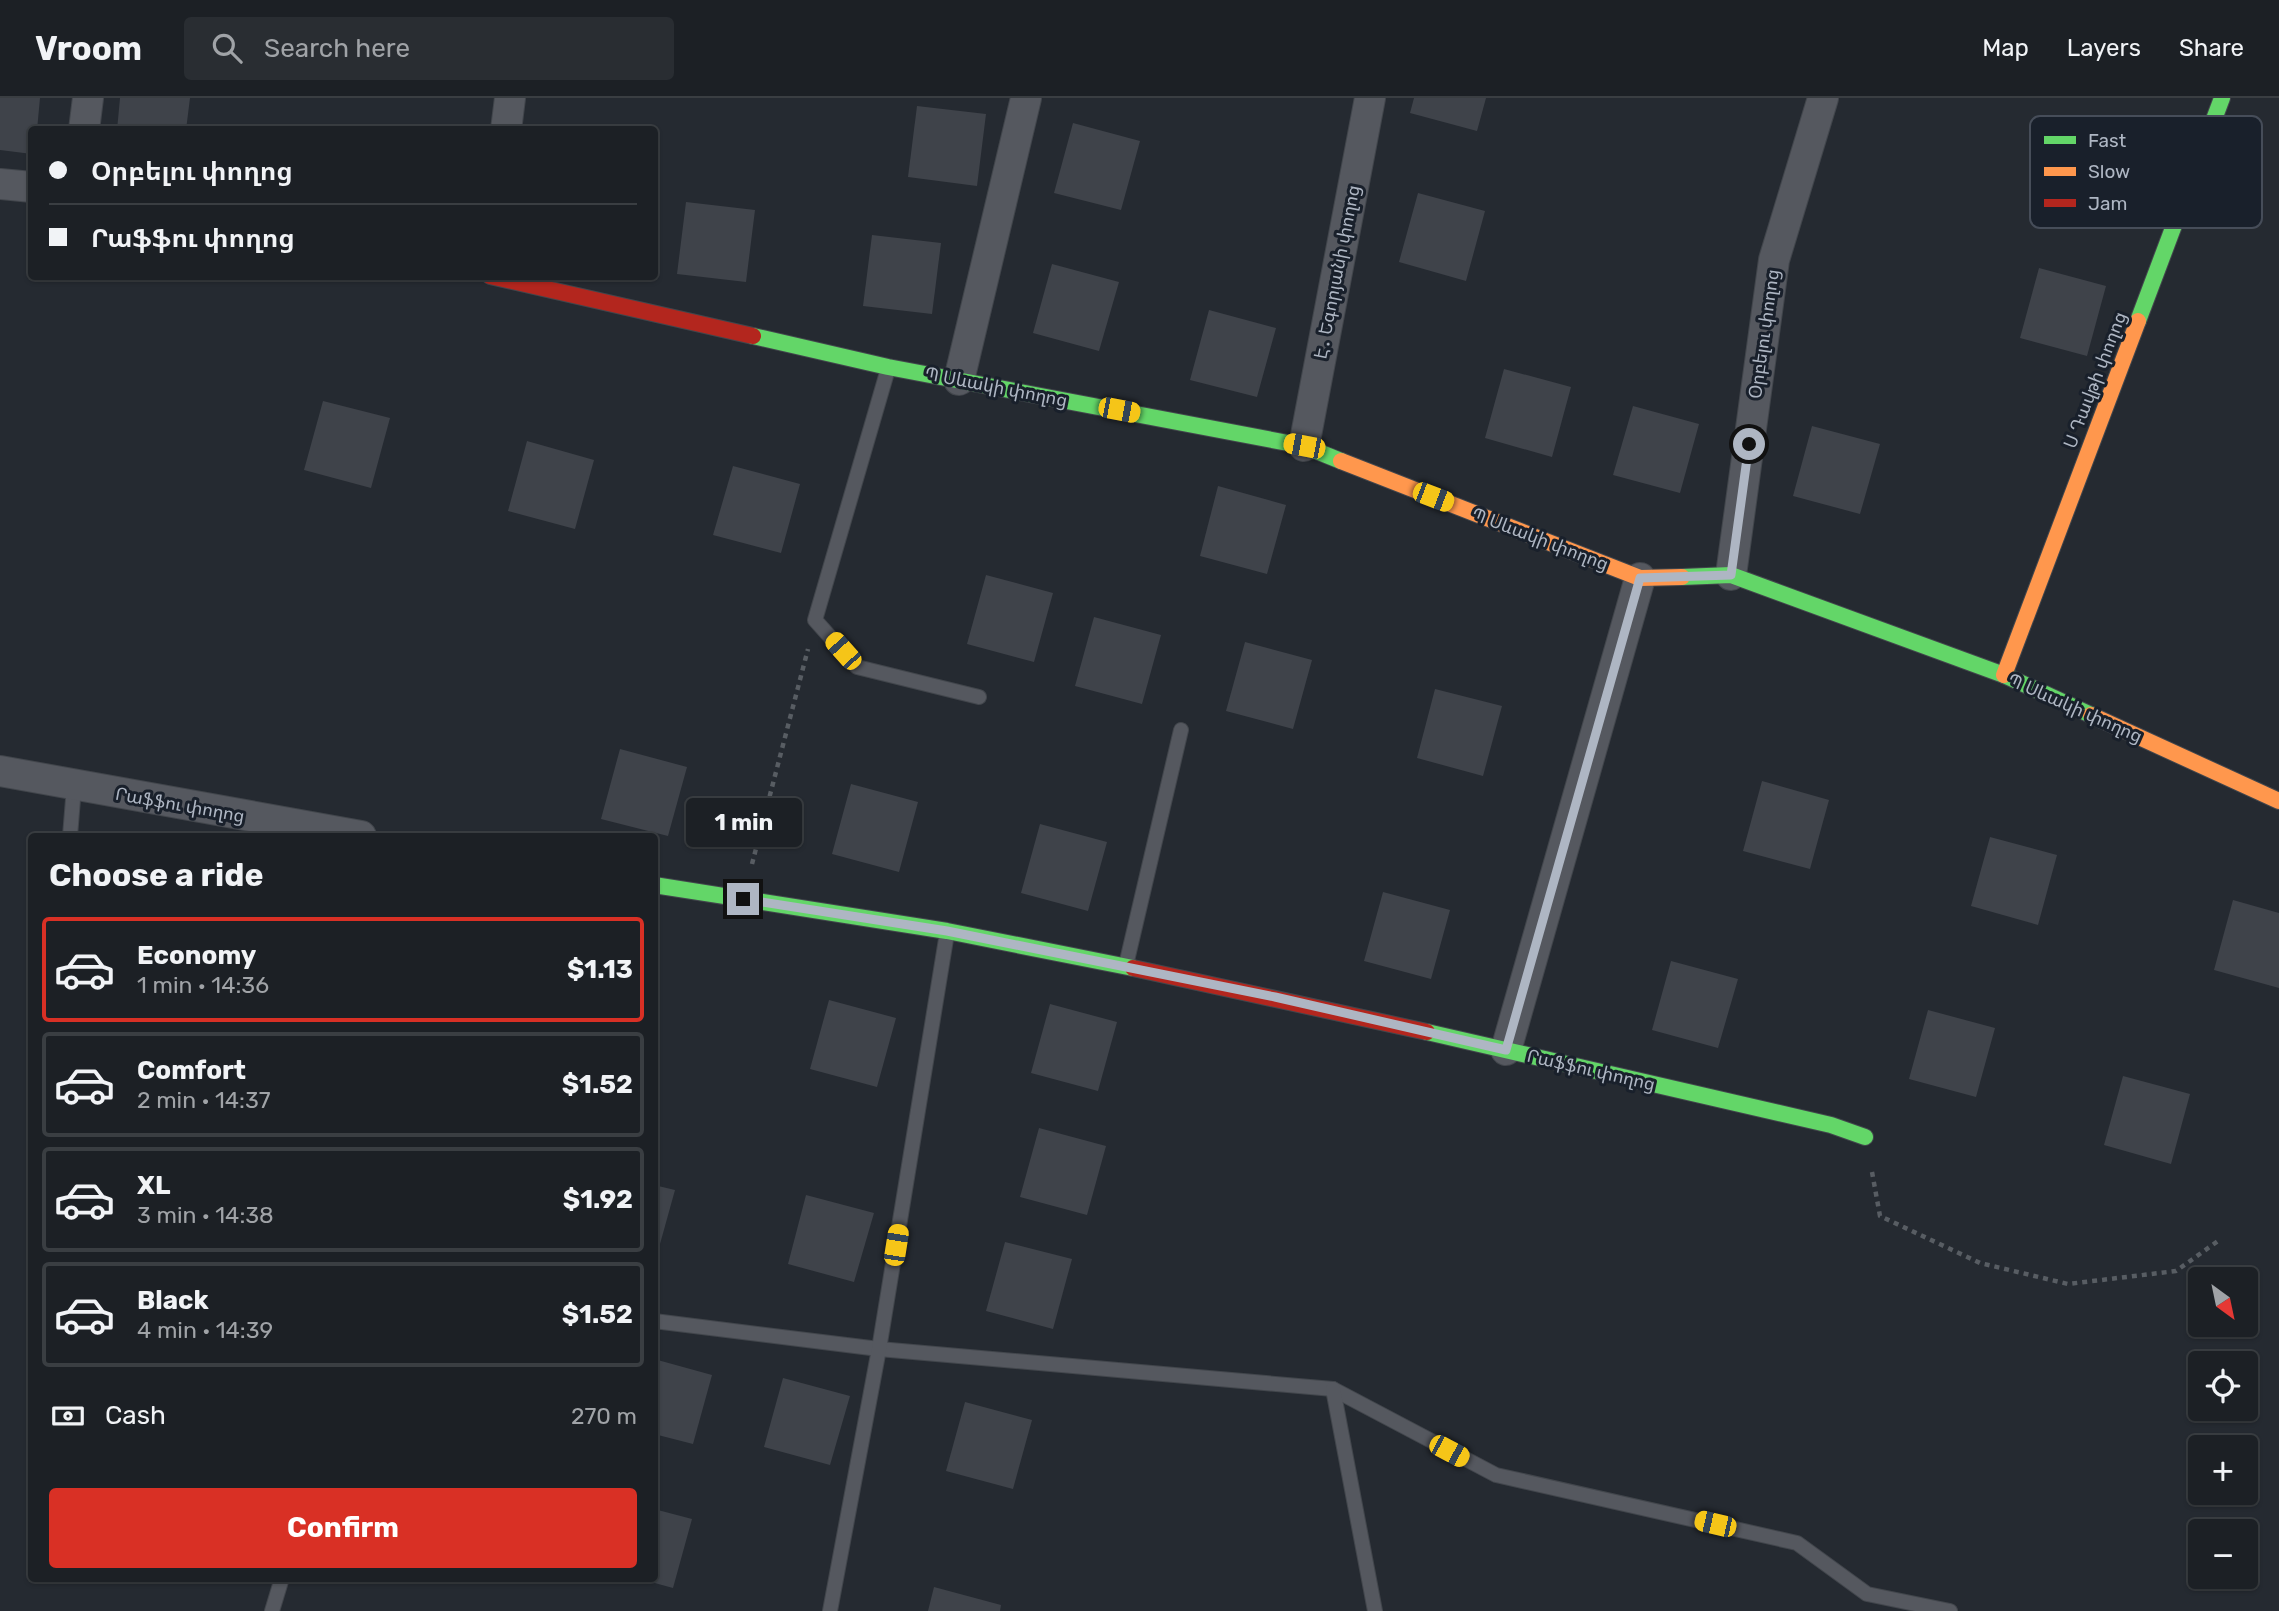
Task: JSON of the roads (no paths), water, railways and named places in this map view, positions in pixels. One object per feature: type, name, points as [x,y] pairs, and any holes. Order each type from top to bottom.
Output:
[{"type":"street","points":[[84,126],[88,98]]},
{"type":"street","points":[[506,126],[510,98]]},
{"type":"street","points":[[960,380],[1026,98]]},
{"type":"street","name":"Է․ Եգորյանի փողոց","points":[[1304,446],[1370,98]]},
{"type":"street","name":"Օրբելու փողոց","points":[[1731,575],[1774,260],[1823,98]]},
{"type":"street","name":"Ս Դավթի փողոց","points":[[2215,116],[2222,98]]},
{"type":"street","points":[[0,184],[28,187]]},
{"type":"street","name":"Ս Դավթի փողոց","points":[[2004,676],[2173,228]]},
{"type":"street","name":"Պ Սևակի փողոց","points":[[507,280],[888,368],[1304,446],[1640,578],[1731,575],[2004,676],[2279,801]]},
{"type":"street","points":[[1506,1050],[1640,578]]},
{"type":"street","name":"Րաֆֆու փողոց","points":[[0,771],[74,787],[343,833]]},
{"type":"street","name":"Րաֆֆու փողոց","points":[[658,886],[947,931],[1275,997],[1831,1125],[1865,1137]]},
{"type":"lane","points":[[888,368],[815,620],[857,667],[979,697]]},
{"type":"lane","points":[[1125,967],[1181,730]]},
{"type":"lane","points":[[70,833],[74,787]]},
{"type":"lane","points":[[830,1611],[879,1349],[947,931]]},
{"type":"lane","points":[[658,1321],[879,1349],[1333,1389],[1496,1475],[1797,1543],[1867,1594],[1950,1611]]},
{"type":"lane","points":[[1333,1389],[1375,1611]]},
{"type":"lane","points":[[272,1611],[281,1582]]}]
